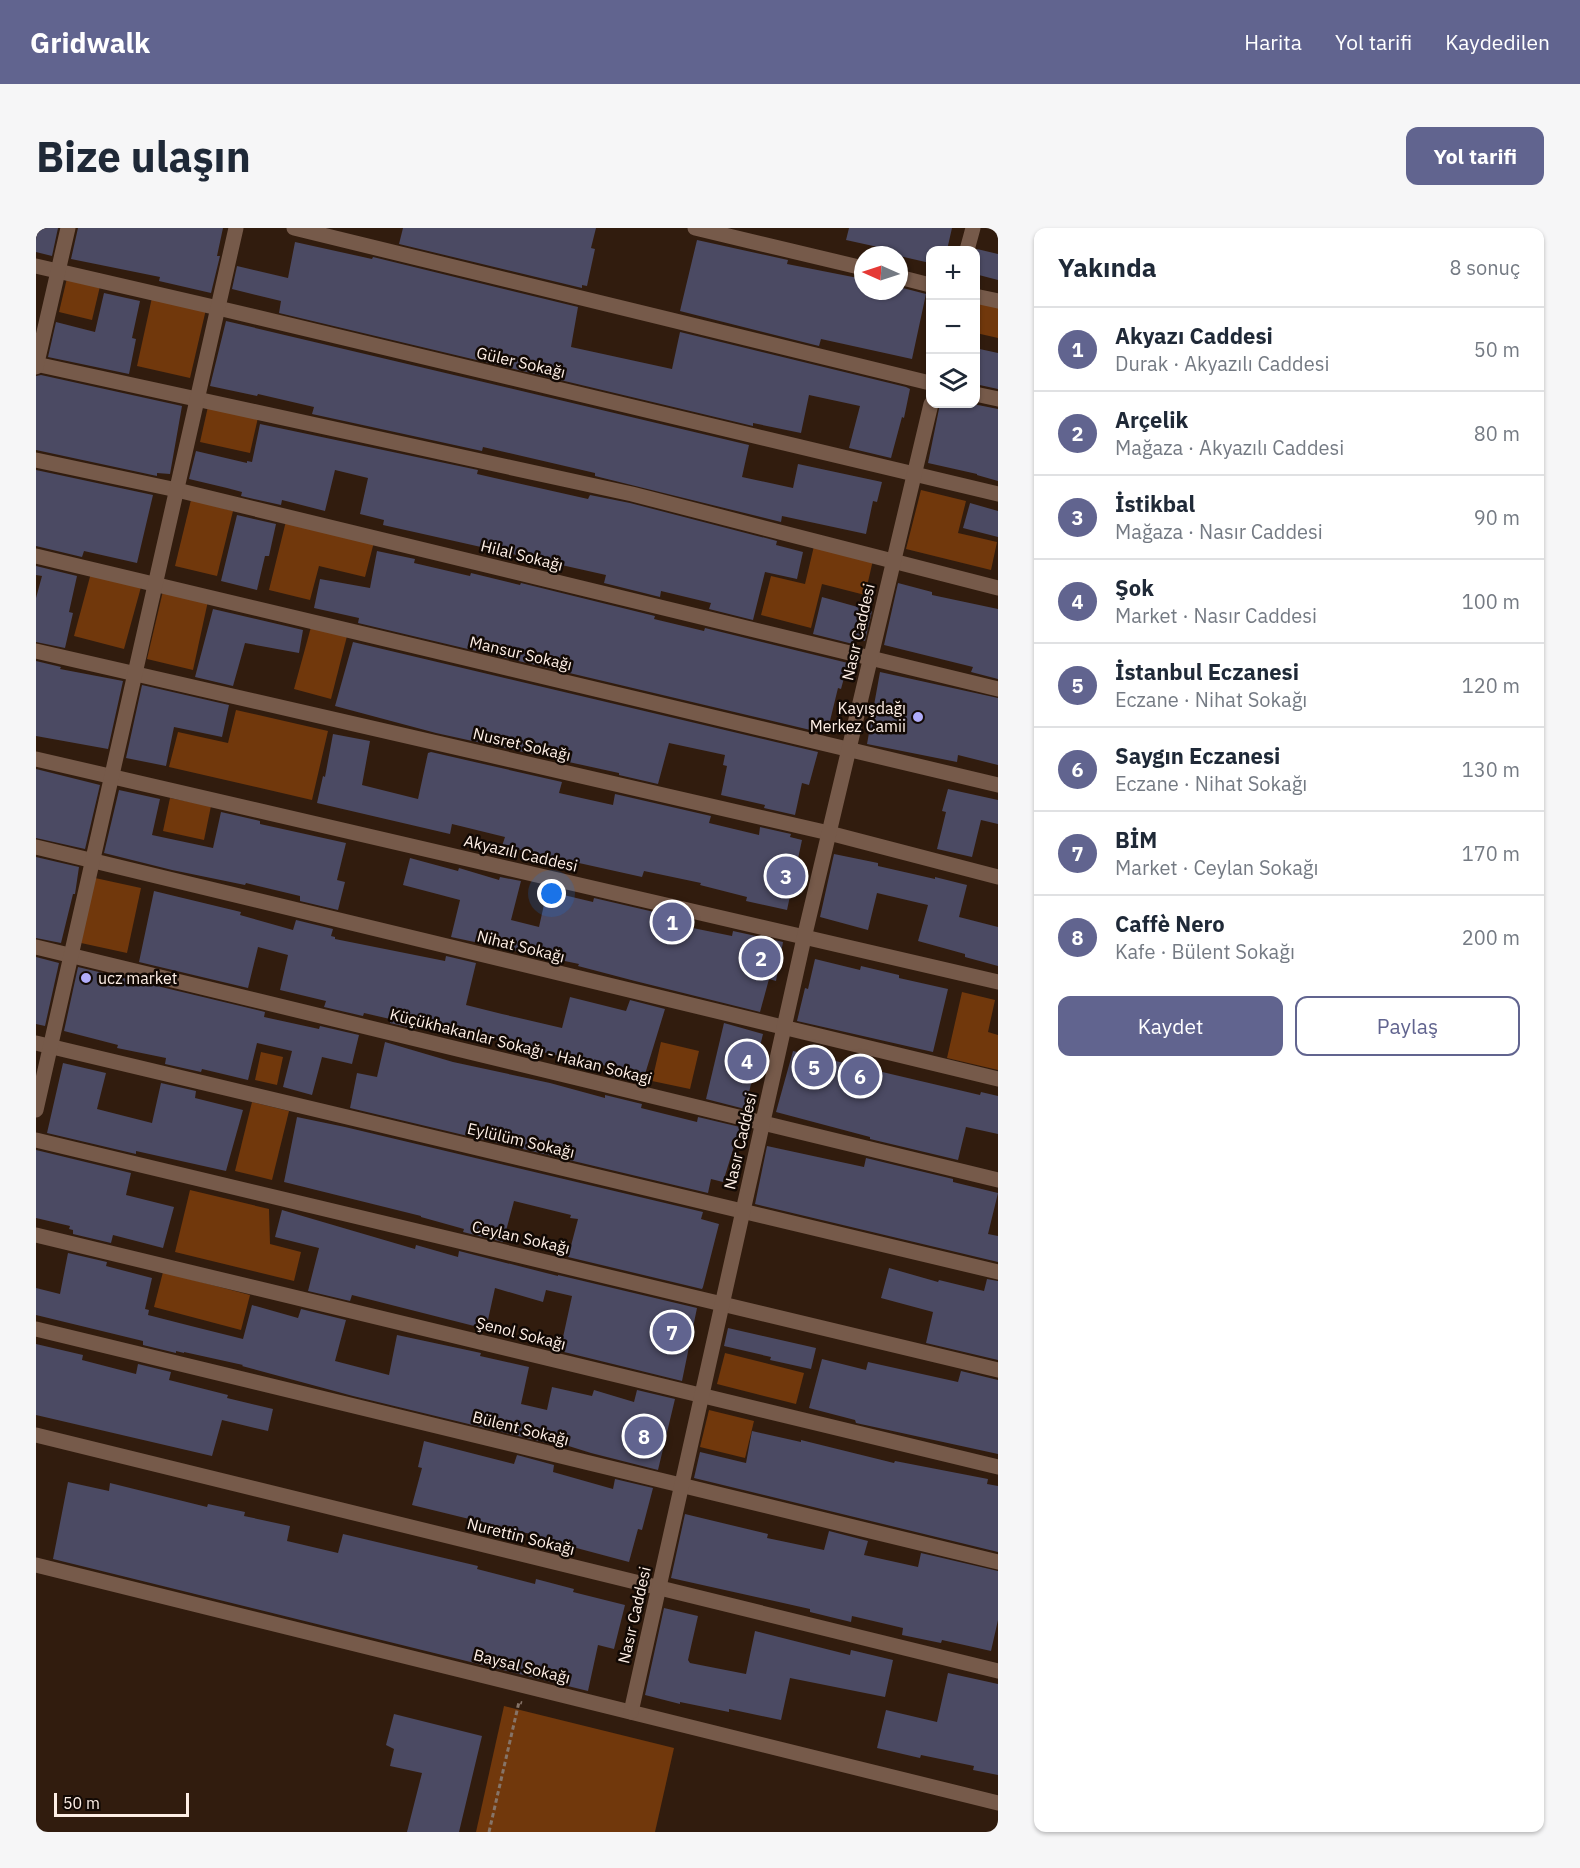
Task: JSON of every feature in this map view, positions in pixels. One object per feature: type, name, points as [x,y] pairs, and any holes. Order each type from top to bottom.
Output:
[{"type":"street","points":[[68,228],[36,365],[632,494],[998,588]]},
{"type":"street","points":[[36,1110],[43,1045],[71,956],[236,228]]},
{"type":"street","points":[[294,228],[926,382]]},
{"type":"street","points":[[695,228],[854,266]]},
{"type":"street","points":[[968,246],[973,228]]},
{"type":"street","name":"Güler Sokağı","points":[[36,266],[998,494]]},
{"type":"street","points":[[908,279],[926,284]]},
{"type":"street","points":[[980,297],[998,301]]},
{"type":"street","points":[[980,395],[998,399]]},
{"type":"street","name":"Nasır Caddesi","points":[[631,1712],[804,938],[930,408]]},
{"type":"street","name":"Hilal Sokağı","points":[[36,460],[177,490],[998,689]]},
{"type":"street","name":"Mansur Sokağı","points":[[36,556],[998,785]]},
{"type":"street","name":"Nusret Sokağı","points":[[36,651],[829,833],[998,877]]},
{"type":"street","name":"Akyazılı Caddesi","points":[[36,759],[998,982]]},
{"type":"street","name":"Nihat Sokağı","points":[[36,847],[998,1079]]},
{"type":"street","name":"Küçükhakanlar Sokağı - Hakan Sokagi","points":[[36,948],[998,1180]]},
{"type":"street","name":"Eylülüm Sokağı","points":[[43,1045],[998,1272]]},
{"type":"street","name":"Ceylan Sokağı","points":[[36,1140],[998,1370]]},
{"type":"street","name":"Şenol Sokağı","points":[[36,1235],[998,1467]]},
{"type":"street","name":"Bülent Sokağı","points":[[36,1329],[998,1562]]},
{"type":"street","name":"Nurettin Sokağı","points":[[36,1435],[998,1671]]},
{"type":"street","name":"Baysal Sokağı","points":[[36,1565],[998,1803]]},
{"type":"path","points":[[489,1832],[517,1709]]},
{"type":"shaded area","points":[[68,274],[101,282],[92,320],[59,312]]},
{"type":"shaded area","points":[[153,293],[207,305],[190,378],[137,366]]},
{"type":"shaded area","points":[[980,295],[998,299],[998,338],[980,334]]},
{"type":"shaded area","points":[[209,402],[259,413],[250,453],[200,442]]},
{"type":"shaded area","points":[[921,490],[966,501],[958,533],[997,542],[991,570],[906,549]]},
{"type":"shaded area","points":[[191,500],[233,511],[217,576],[175,566]]},
{"type":"shaded area","points":[[286,521],[374,542],[365,577],[319,566],[310,600],[269,590]]},
{"type":"shaded area","points":[[814,546],[873,560],[865,595],[822,584],[811,628],[761,615],[771,576],[805,584]]},
{"type":"shaded area","points":[[91,573],[141,587],[124,649],[74,636]]},
{"type":"shaded area","points":[[163,591],[208,601],[193,670],[147,659]]},
{"type":"shaded area","points":[[311,627],[347,636],[331,699],[294,689]]},
{"type":"shaded area","points":[[236,710],[328,731],[312,800],[169,767],[178,732],[228,743]]},
{"type":"shaded area","points":[[170,798],[211,806],[204,840],[163,831]]},
{"type":"shaded area","points":[[95,878],[141,888],[127,953],[81,943]]},
{"type":"shaded area","points":[[962,992],[995,1000],[988,1032],[998,1035],[998,1070],[947,1058]]},
{"type":"shaded area","points":[[661,1042],[699,1051],[690,1089],[652,1081]]},
{"type":"shaded area","points":[[261,1052],[283,1057],[277,1085],[255,1080]]},
{"type":"shaded area","points":[[252,1102],[289,1111],[272,1180],[235,1171]]},
{"type":"shaded area","points":[[190,1190],[269,1209],[270,1244],[301,1252],[294,1281],[175,1252]]},
{"type":"shaded area","points":[[163,1272],[250,1295],[241,1330],[154,1307]]},
{"type":"shaded area","points":[[725,1353],[804,1373],[796,1404],[717,1384]]},
{"type":"shaded area","points":[[709,1410],[754,1421],[745,1458],[700,1447]]},
{"type":"shaded area","points":[[504,1706],[674,1748],[655,1832],[476,1832]]},
{"type":"building","points":[[36,228],[58,228],[52,256],[36,252]]},
{"type":"building","points":[[78,228],[223,228],[217,256],[220,256],[211,293],[159,281],[160,277],[71,259]]},
{"type":"building","points":[[403,228],[596,228],[591,248],[595,249],[587,286],[582,285],[582,288],[399,244]]},
{"type":"building","points":[[849,228],[952,228],[948,246],[926,246],[926,262],[908,258],[908,246],[873,246],[846,240]]},
{"type":"building","points":[[697,240],[788,260],[787,264],[854,277],[854,300],[908,300],[908,289],[926,294],[912,359],[821,339],[819,346],[680,311]]},
{"type":"building","points":[[295,242],[372,259],[373,257],[578,307],[571,347],[672,369],[680,332],[906,387],[910,389],[904,418],[902,417],[891,458],[849,448],[860,406],[809,395],[801,433],[753,423],[753,426],[279,313],[281,301],[232,289],[237,266],[288,278]]},
{"type":"building","points":[[980,250],[998,254],[998,280],[980,275]]},
{"type":"building","points":[[104,293],[140,301],[132,338],[136,339],[129,374],[48,357],[56,322],[95,332]]},
{"type":"building","points":[[226,321],[749,445],[742,477],[793,488],[798,464],[882,482],[877,502],[873,501],[866,534],[782,516],[781,522],[595,476],[595,473],[483,447],[482,451],[312,414],[314,407],[210,386]]},
{"type":"building","points":[[980,349],[998,353],[998,389],[980,385]]},
{"type":"building","points":[[41,375],[182,406],[170,474],[157,473],[157,476],[36,450],[36,376]]},
{"type":"building","points":[[980,405],[998,409],[998,481],[928,463],[939,408],[980,408]]},
{"type":"building","points":[[260,424],[478,470],[477,474],[588,499],[590,495],[630,503],[777,541],[776,545],[803,552],[797,579],[765,572],[753,620],[709,609],[711,603],[661,591],[660,597],[604,583],[606,575],[383,525],[384,520],[360,514],[368,478],[335,470],[325,511],[282,500],[281,505],[241,496],[242,492],[189,479],[196,451],[247,463],[247,461],[252,462]]},
{"type":"building","points":[[36,470],[153,495],[137,563],[84,551],[82,557],[36,546]]},
{"type":"building","points":[[970,503],[998,511],[998,537],[963,528]]},
{"type":"building","points":[[237,515],[276,524],[269,556],[265,556],[257,590],[221,581]]},
{"type":"building","points":[[377,551],[415,559],[414,563],[470,576],[471,573],[520,585],[521,583],[655,616],[654,619],[704,631],[705,628],[848,663],[841,689],[838,688],[828,729],[824,728],[823,733],[358,623],[359,618],[314,608],[320,579],[370,588]]},
{"type":"building","points":[[36,566],[77,576],[69,612],[73,613],[65,648],[36,642],[36,598],[42,576],[36,575]]},
{"type":"building","points":[[898,583],[932,592],[932,595],[998,609],[998,679],[971,672],[973,667],[884,645]]},
{"type":"building","points":[[822,597],[872,611],[865,641],[854,638],[853,644],[813,634]]},
{"type":"building","points":[[213,609],[303,630],[299,653],[245,643],[233,686],[195,677]]},
{"type":"building","points":[[353,642],[818,752],[809,785],[802,783],[795,815],[764,808],[765,805],[721,795],[727,766],[723,765],[725,755],[669,743],[658,784],[619,775],[619,773],[436,733],[335,706]]},
{"type":"building","points":[[36,661],[61,667],[60,669],[123,681],[108,749],[36,736]]},
{"type":"building","name":"Kayışdağı Merkez Camii","points":[[880,672],[998,698],[998,765],[958,755],[957,762],[867,744]]},
{"type":"building","points":[[142,685],[229,705],[222,737],[174,727],[166,766],[126,758]]},
{"type":"building","points":[[333,734],[370,741],[362,785],[418,799],[428,753],[431,752],[562,782],[559,793],[613,805],[615,794],[711,816],[709,823],[759,835],[760,827],[791,834],[790,837],[802,840],[787,910],[746,901],[747,897],[700,885],[701,883],[644,871],[642,877],[502,846],[505,837],[452,824],[450,834],[317,803],[323,776],[325,777]]},
{"type":"building","points":[[36,769],[100,785],[85,849],[36,838]]},
{"type":"building","points":[[948,789],[998,800],[998,824],[981,820],[972,857],[937,849],[946,812],[942,811]]},
{"type":"building","points":[[119,790],[160,799],[152,835],[213,848],[221,812],[260,821],[260,824],[346,843],[337,880],[345,882],[338,910],[300,901],[300,896],[246,883],[245,885],[172,870],[104,853]]},
{"type":"building","points":[[834,854],[967,885],[959,917],[998,927],[998,966],[918,941],[928,905],[877,893],[868,930],[820,917]]},
{"type":"building","points":[[36,857],[79,867],[75,894],[73,894],[61,943],[36,938]]},
{"type":"building","points":[[410,858],[458,871],[459,868],[499,880],[500,877],[521,881],[511,920],[539,927],[547,891],[593,902],[594,898],[680,918],[678,925],[732,936],[733,931],[783,942],[776,981],[769,979],[760,1012],[578,966],[579,964],[451,937],[460,900],[403,885]]},
{"type":"building","points":[[154,891],[241,912],[240,915],[293,930],[296,920],[333,929],[331,936],[335,939],[445,961],[446,956],[476,963],[466,1005],[562,1028],[570,997],[626,1011],[630,1000],[665,1009],[642,1084],[610,1076],[611,1067],[453,1030],[418,1023],[416,1029],[390,1023],[390,1019],[364,1013],[363,1016],[324,1007],[326,1001],[280,990],[288,955],[258,947],[248,988],[139,962]]},
{"type":"building","points":[[36,957],[59,963],[45,1026],[36,1024]]},
{"type":"building","points":[[815,959],[860,970],[861,966],[899,975],[899,978],[948,989],[933,1052],[797,1021]]},
{"type":"building","points":[[78,967],[265,1012],[264,1017],[359,1035],[352,1064],[322,1057],[312,1095],[283,1087],[292,1051],[257,1043],[248,1080],[202,1069],[201,1072],[165,1064],[166,1058],[117,1048],[118,1045],[64,1031]]},
{"type":"building","points":[[724,1023],[763,1034],[745,1109],[706,1099]]},
{"type":"building","points":[[385,1042],[453,1062],[550,1083],[605,1098],[605,1095],[642,1104],[641,1108],[697,1122],[698,1117],[740,1127],[723,1182],[711,1179],[708,1193],[350,1108],[357,1073],[377,1077]]},
{"type":"building","points":[[793,1051],[980,1095],[981,1092],[998,1096],[998,1134],[966,1127],[958,1160],[870,1139],[870,1137],[776,1112]]},
{"type":"building","points":[[63,1063],[106,1073],[97,1109],[152,1123],[161,1083],[196,1091],[195,1098],[243,1110],[226,1171],[136,1151],[136,1154],[47,1133]]},
{"type":"building","points":[[297,1117],[703,1212],[701,1219],[719,1224],[703,1287],[702,1289],[568,1257],[578,1219],[570,1218],[571,1215],[514,1201],[503,1242],[463,1232],[464,1229],[421,1216],[284,1182]]},
{"type":"building","points":[[767,1146],[864,1167],[866,1158],[953,1179],[953,1182],[998,1193],[988,1234],[998,1236],[998,1262],[755,1204]]},
{"type":"building","points":[[36,1150],[131,1173],[126,1195],[174,1207],[163,1248],[113,1235],[111,1243],[73,1234],[73,1230],[69,1229],[70,1226],[36,1218]]},
{"type":"building","points":[[282,1210],[415,1249],[416,1245],[458,1257],[459,1251],[697,1308],[682,1381],[560,1351],[572,1296],[546,1290],[543,1302],[495,1288],[486,1329],[352,1295],[350,1301],[308,1291],[319,1248],[275,1237]]},
{"type":"building","points":[[68,1253],[107,1262],[106,1266],[152,1278],[145,1309],[149,1310],[148,1315],[243,1339],[252,1305],[298,1318],[301,1309],[346,1320],[335,1361],[389,1375],[397,1335],[481,1353],[480,1356],[529,1367],[521,1404],[547,1410],[552,1387],[592,1396],[594,1390],[634,1402],[637,1390],[675,1399],[658,1470],[559,1443],[559,1446],[353,1396],[243,1365],[143,1345],[143,1341],[36,1315],[36,1288],[60,1294]]},
{"type":"building","points":[[889,1268],[938,1282],[939,1280],[984,1291],[987,1279],[998,1281],[998,1360],[926,1343],[933,1312],[881,1298]]},
{"type":"building","points":[[728,1328],[816,1348],[811,1369],[724,1346]]},
{"type":"building","points":[[36,1344],[83,1355],[82,1360],[136,1374],[138,1364],[171,1372],[169,1380],[273,1409],[268,1431],[222,1420],[212,1456],[36,1415]]},
{"type":"building","points":[[822,1359],[866,1370],[868,1362],[958,1382],[961,1371],[998,1380],[998,1454],[856,1423],[855,1420],[809,1408]]},
{"type":"building","points":[[752,1431],[801,1442],[801,1440],[894,1463],[895,1461],[988,1479],[987,1484],[998,1486],[998,1552],[694,1478],[700,1452],[746,1463]]},
{"type":"building","points":[[424,1441],[514,1464],[517,1455],[554,1465],[553,1472],[613,1489],[615,1479],[653,1488],[642,1530],[638,1529],[629,1562],[554,1542],[555,1540],[412,1505],[422,1468],[418,1467]]},
{"type":"building","points":[[68,1482],[109,1491],[110,1483],[207,1507],[208,1504],[245,1512],[244,1516],[290,1526],[287,1541],[338,1553],[343,1534],[478,1566],[477,1569],[535,1584],[536,1579],[574,1589],[573,1592],[625,1605],[614,1649],[598,1645],[588,1691],[53,1559]]},
{"type":"building","points":[[685,1514],[768,1534],[767,1538],[824,1550],[829,1531],[868,1541],[864,1555],[918,1567],[921,1553],[998,1571],[998,1620],[991,1651],[942,1640],[941,1643],[902,1635],[903,1628],[852,1616],[851,1622],[810,1612],[810,1609],[671,1578]]},
{"type":"building","points":[[664,1608],[698,1616],[688,1660],[690,1663],[746,1674],[755,1631],[850,1655],[851,1650],[893,1660],[885,1697],[790,1678],[781,1720],[729,1709],[729,1712],[680,1702],[680,1704],[645,1695]]},
{"type":"building","points":[[948,1673],[998,1684],[998,1775],[973,1770],[974,1766],[921,1755],[920,1758],[877,1748],[886,1710],[937,1722]]},
{"type":"building","points":[[394,1714],[482,1736],[459,1832],[407,1832],[422,1773],[390,1766],[394,1749],[386,1745]]},
{"type":"place","name":"Kayışdağı Merkez Camii","points":[[918,717]]},
{"type":"place","name":"İstikbal","points":[[786,876]]},
{"type":"place","name":"Akyazı Caddesi","points":[[672,922]]},
{"type":"place","name":"Arçelik","points":[[761,958]]},
{"type":"place","name":"ucz market","points":[[86,978]]},
{"type":"place","name":"Şok","points":[[747,1061]]},
{"type":"place","name":"İstanbul Eczanesi","points":[[814,1067]]},
{"type":"place","name":"Saygın Eczanesi","points":[[860,1076]]},
{"type":"place","name":"BİM","points":[[672,1332]]},
{"type":"place","name":"Caffè Nero","points":[[644,1436]]}]
